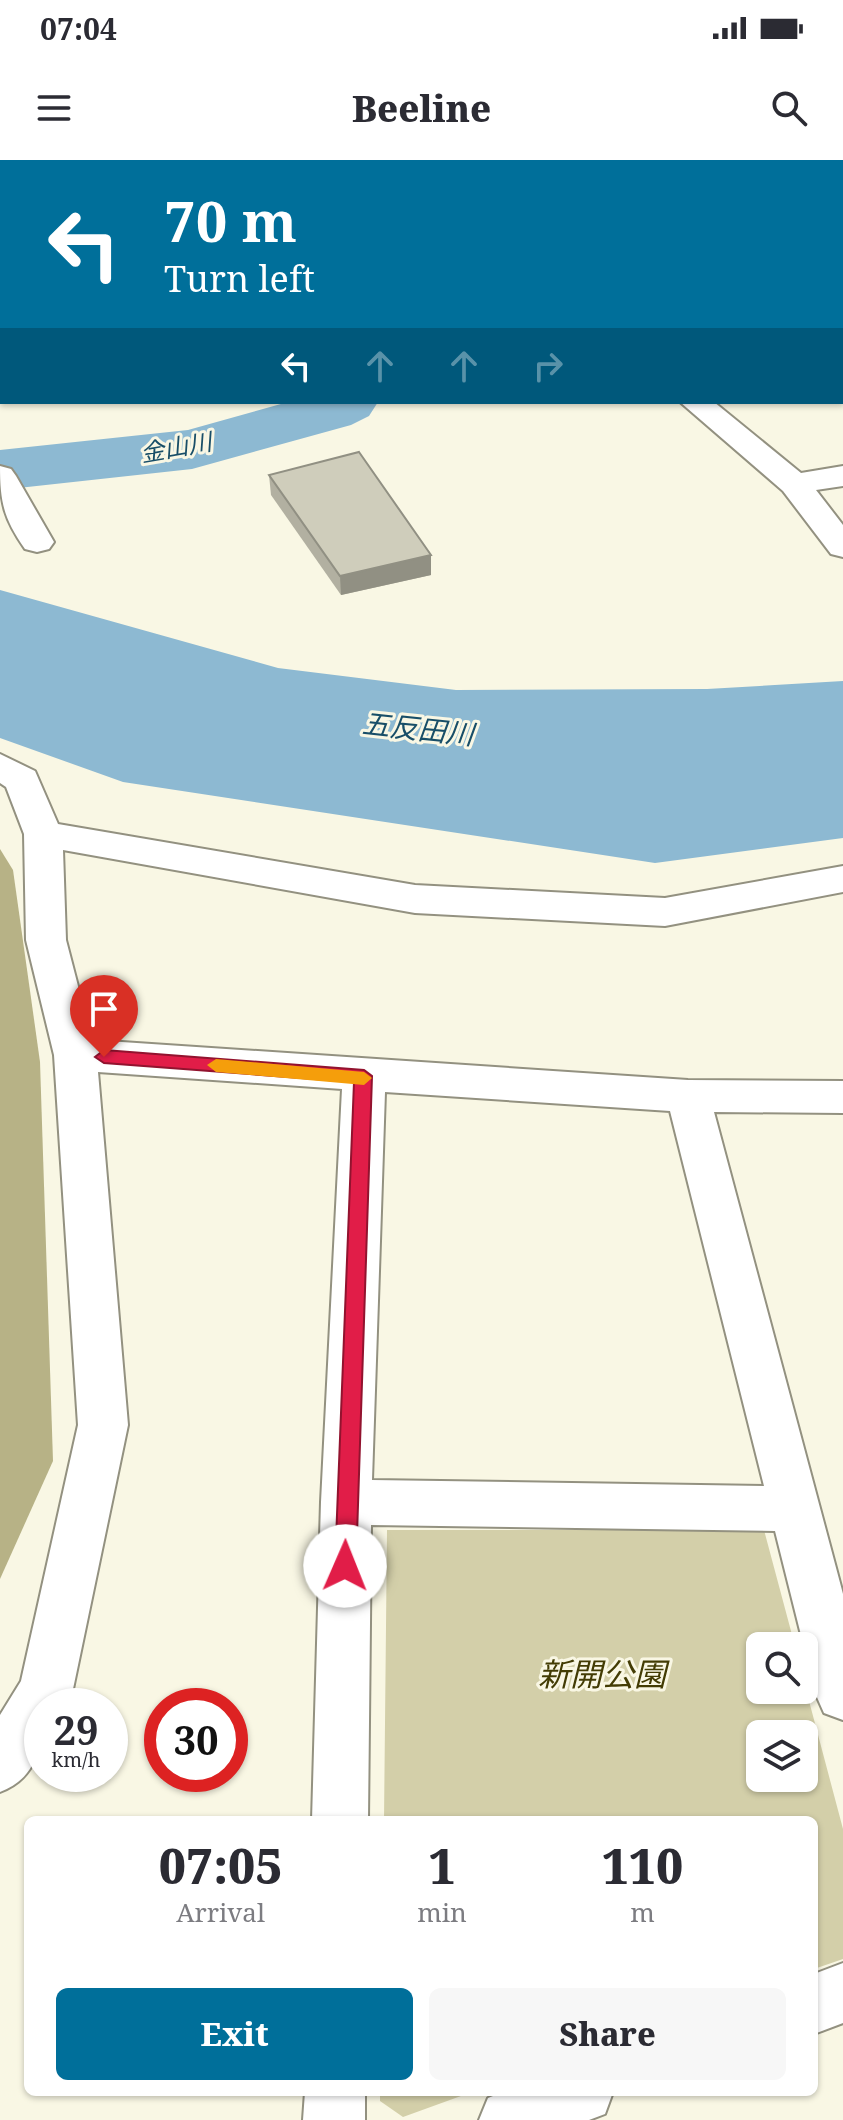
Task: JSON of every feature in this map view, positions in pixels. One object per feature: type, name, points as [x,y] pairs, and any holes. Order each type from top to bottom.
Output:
[{"type":"street","points":[[697,404],[794,484],[843,547]]},
{"type":"street","points":[[0,476],[37,542]]},
{"type":"street","points":[[794,484],[843,476]]},
{"type":"street","points":[[0,766],[22,780],[43,834],[46,940],[75,1055],[103,1425],[46,1689],[0,1766]]},
{"type":"street","points":[[43,834],[415,899],[665,912],[843,879]]},
{"type":"street","points":[[75,1055],[688,1096],[843,1097]]},
{"type":"street","points":[[340,1816],[346,1502],[364,1076]]},
{"type":"street","points":[[688,1096],[843,1695]]},
{"type":"street","points":[[346,1502],[795,1509]]},
{"type":"street","points":[[818,2002],[843,1993]]},
{"type":"street","points":[[334,2120],[335,2096]]},
{"type":"street","points":[[510,2120],[573,2096]]},
{"type":"green space","name":"新開公園","points":[[387,1530],[764,1530],[791,1632],[746,1632],[746,1704],[810,1704],[814,1720],[746,1720],[746,1792],[818,1792],[818,1735],[843,1829],[843,1959],[818,1968],[818,1816],[384,1816]]},
{"type":"green space","points":[[380,2096],[461,2096],[403,2117],[380,2101]]},
{"type":"shaded area","points":[[0,849],[13,870],[40,1062],[53,1461],[0,1579]]},
{"type":"water","name":"五反田川","points":[[0,590],[278,668],[456,690],[707,689],[843,681],[843,838],[655,863],[123,782],[0,738]]},
{"type":"building","points":[[359,452],[431,555],[340,576],[269,475]]},
{"type":"waterway","name":"金山川","points":[[0,470],[192,449],[328,411],[342,404]]},
{"type":"slow traffic","points":[[216,1065],[364,1078]]},
{"type":"route","points":[[104,1057],[364,1076],[345,1566]]}]
